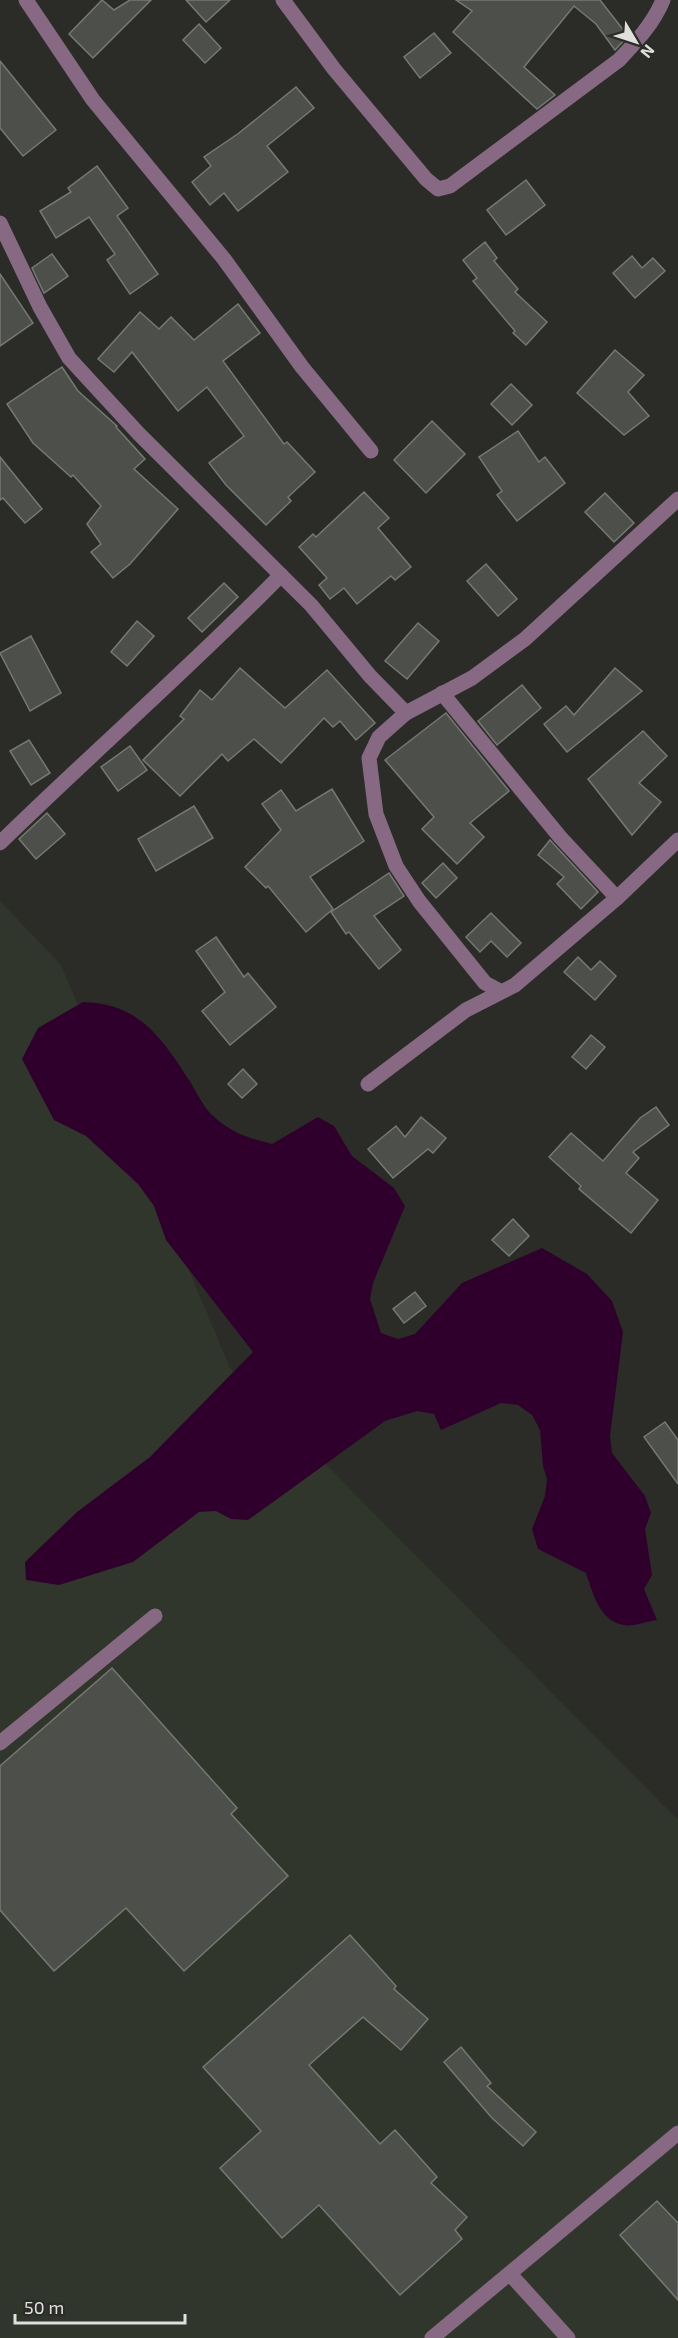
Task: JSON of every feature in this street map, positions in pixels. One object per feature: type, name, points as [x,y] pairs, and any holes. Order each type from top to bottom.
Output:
[{"type":"street","points":[[26,0],[93,100],[224,259],[302,367],[371,451]]},
{"type":"street","points":[[283,0],[334,69],[426,179],[438,189],[450,186],[619,60],[645,30],[663,0]]},
{"type":"street","points":[[0,224],[40,307],[69,358],[139,434],[281,575],[406,713]]},
{"type":"street","points":[[500,991],[485,983],[419,901],[396,866],[384,842],[376,814],[369,758],[380,738],[406,713],[472,678],[525,639],[678,499]]},
{"type":"street","points":[[0,843],[92,753],[230,627],[281,575]]},
{"type":"street","points":[[442,693],[560,837],[617,898]]},
{"type":"street","points":[[368,1084],[466,1010],[500,991],[515,986],[617,898],[678,840]]},
{"type":"street","points":[[0,1743],[155,1616]]},
{"type":"street","points":[[432,2338],[676,2139]]},
{"type":"street","points":[[510,2274],[568,2338]]},
{"type":"shaded area","points":[[0,901],[61,965],[230,1368],[678,1820],[678,2338],[0,2338]]},
{"type":"shaded area","points":[[83,1002],[120,1009],[148,1027],[170,1052],[208,1111],[232,1130],[272,1144],[318,1117],[334,1126],[352,1156],[394,1188],[405,1206],[373,1283],[370,1299],[381,1333],[398,1339],[415,1334],[462,1283],[542,1248],[587,1274],[612,1301],[623,1332],[610,1436],[612,1453],[645,1496],[651,1513],[645,1529],[652,1575],[644,1589],[657,1620],[624,1625],[608,1618],[598,1605],[586,1573],[538,1549],[532,1529],[545,1496],[547,1479],[543,1466],[540,1430],[532,1415],[518,1405],[501,1403],[441,1430],[434,1414],[417,1411],[385,1421],[248,1520],[231,1519],[216,1511],[199,1512],[133,1562],[59,1585],[26,1580],[25,1562],[77,1512],[150,1457],[253,1352],[166,1240],[154,1206],[138,1184],[86,1136],[54,1120],[22,1059],[38,1028]]},
{"type":"building","points":[[102,0],[114,10],[130,0],[151,0],[93,58],[69,34]]},
{"type":"building","points":[[186,0],[230,0],[206,22]]},
{"type":"building","points":[[456,0],[600,0],[628,36],[615,50],[596,24],[574,6],[524,67],[555,95],[537,109],[453,32],[472,11]]},
{"type":"building","points":[[199,24],[221,48],[205,63],[183,40]]},
{"type":"building","points":[[434,33],[451,53],[420,78],[404,57]]},
{"type":"building","points":[[0,61],[56,130],[23,156],[0,128]]},
{"type":"building","points":[[296,87],[314,108],[267,146],[288,172],[238,211],[224,193],[210,205],[192,182],[211,166],[204,157],[239,133]]},
{"type":"building","points":[[97,166],[128,208],[117,216],[158,274],[130,294],[107,260],[115,254],[89,217],[56,238],[40,211],[71,192],[68,188]]},
{"type":"building","points":[[526,180],[545,205],[506,235],[487,210]]},
{"type":"building","points":[[485,242],[497,258],[494,261],[518,289],[515,292],[547,322],[526,345],[513,333],[515,331],[473,281],[477,278],[463,260]]},
{"type":"building","points":[[52,254],[68,276],[44,293],[32,268]]},
{"type":"building","points":[[632,256],[642,268],[653,258],[665,271],[635,298],[613,273]]},
{"type":"building","points":[[0,274],[33,323],[0,346]]},
{"type":"building","points":[[238,304],[260,333],[223,361],[284,444],[287,442],[315,472],[288,497],[291,501],[266,525],[226,485],[209,463],[244,436],[207,387],[178,411],[132,352],[114,372],[98,359],[140,312],[159,329],[171,317],[194,340]]},
{"type":"building","points":[[615,350],[644,375],[628,392],[649,416],[624,435],[577,393]]},
{"type":"building","points":[[62,367],[78,391],[117,426],[145,459],[134,469],[178,509],[130,564],[113,578],[91,552],[101,544],[87,524],[101,506],[73,475],[71,477],[33,443],[7,404]]},
{"type":"building","points":[[511,384],[532,405],[512,425],[491,404]]},
{"type":"building","points":[[432,421],[465,454],[426,493],[394,460]]},
{"type":"building","points":[[518,431],[539,462],[545,457],[565,483],[517,521],[497,495],[502,491],[479,457]]},
{"type":"building","points":[[0,457],[42,509],[25,523],[3,498],[0,500]]},
{"type":"building","points":[[364,492],[389,518],[378,528],[411,567],[395,580],[391,576],[357,604],[344,588],[330,599],[319,585],[327,578],[299,547],[313,534],[316,537]]},
{"type":"building","points":[[605,493],[634,523],[614,542],[585,512]]},
{"type":"building","points":[[486,564],[517,599],[498,616],[467,581]]},
{"type":"building","points":[[224,583],[238,597],[202,632],[188,618]]},
{"type":"building","points":[[137,621],[154,636],[127,666],[111,652]]},
{"type":"building","points":[[418,623],[439,641],[407,679],[385,661]]},
{"type":"building","points":[[31,636],[61,693],[30,711],[0,653]]},
{"type":"building","points":[[240,668],[285,708],[327,670],[375,723],[356,740],[340,721],[333,727],[324,718],[281,763],[254,739],[228,761],[222,754],[180,796],[143,760],[184,719],[180,716],[200,690],[212,700]]},
{"type":"building","points":[[615,668],[642,691],[567,752],[544,724],[566,706],[574,715]]},
{"type":"building","points":[[522,685],[541,708],[497,745],[478,721]]},
{"type":"building","points":[[446,713],[509,791],[470,823],[484,837],[457,864],[422,829],[434,817],[385,760]]},
{"type":"building","points":[[643,731],[667,756],[639,783],[661,802],[632,835],[588,779]]},
{"type":"building","points":[[29,740],[50,773],[31,785],[10,751]]},
{"type":"building","points":[[130,746],[147,770],[118,791],[101,767]]},
{"type":"building","points":[[332,789],[364,841],[310,877],[333,909],[306,932],[268,886],[266,888],[245,867],[281,830],[262,804],[281,790],[296,811]]},
{"type":"building","points":[[194,806],[213,838],[156,871],[138,839]]},
{"type":"building","points":[[47,813],[65,834],[36,859],[19,839]]},
{"type":"building","points":[[550,840],[598,892],[581,909],[557,884],[564,877],[538,855]]},
{"type":"building","points":[[443,863],[457,878],[436,898],[422,883]]},
{"type":"building","points":[[389,873],[404,896],[374,916],[401,950],[379,969],[349,932],[346,934],[331,912]]},
{"type":"building","points":[[491,913],[521,943],[507,957],[491,941],[480,952],[466,937]]},
{"type":"building","points":[[216,937],[244,977],[248,973],[276,1007],[230,1045],[202,1011],[225,992],[196,951]]},
{"type":"building","points":[[578,957],[591,970],[600,961],[616,976],[595,1000],[564,972]]},
{"type":"building","points":[[591,1035],[605,1047],[586,1069],[572,1057]]},
{"type":"building","points":[[243,1069],[257,1084],[242,1098],[228,1084]]},
{"type":"building","points":[[656,1107],[669,1125],[633,1152],[639,1158],[626,1173],[658,1200],[631,1233],[579,1189],[581,1186],[549,1157],[571,1133],[603,1161],[640,1118]]},
{"type":"building","points":[[421,1117],[446,1138],[433,1153],[428,1149],[393,1178],[368,1149],[396,1126],[405,1137]]},
{"type":"building","points":[[513,1219],[529,1236],[509,1256],[492,1240]]},
{"type":"building","points":[[415,1292],[426,1306],[404,1323],[393,1309]]},
{"type":"building","points":[[665,1422],[678,1440],[678,1484],[644,1437]]},
{"type":"building","points":[[112,1668],[237,1808],[231,1814],[288,1876],[184,1971],[126,1908],[54,1971],[0,1910],[0,1766]]},
{"type":"building","points":[[350,1935],[396,1986],[394,1989],[428,2019],[401,2050],[363,2017],[309,2065],[380,2144],[395,2130],[437,2177],[431,2183],[467,2217],[455,2230],[462,2239],[400,2295],[319,2205],[282,2238],[220,2168],[261,2131],[203,2067]]},
{"type":"building","points":[[461,2047],[491,2083],[487,2086],[536,2132],[523,2146],[492,2118],[444,2062]]},
{"type":"building","points":[[657,2201],[678,2223],[678,2300],[620,2235]]}]
